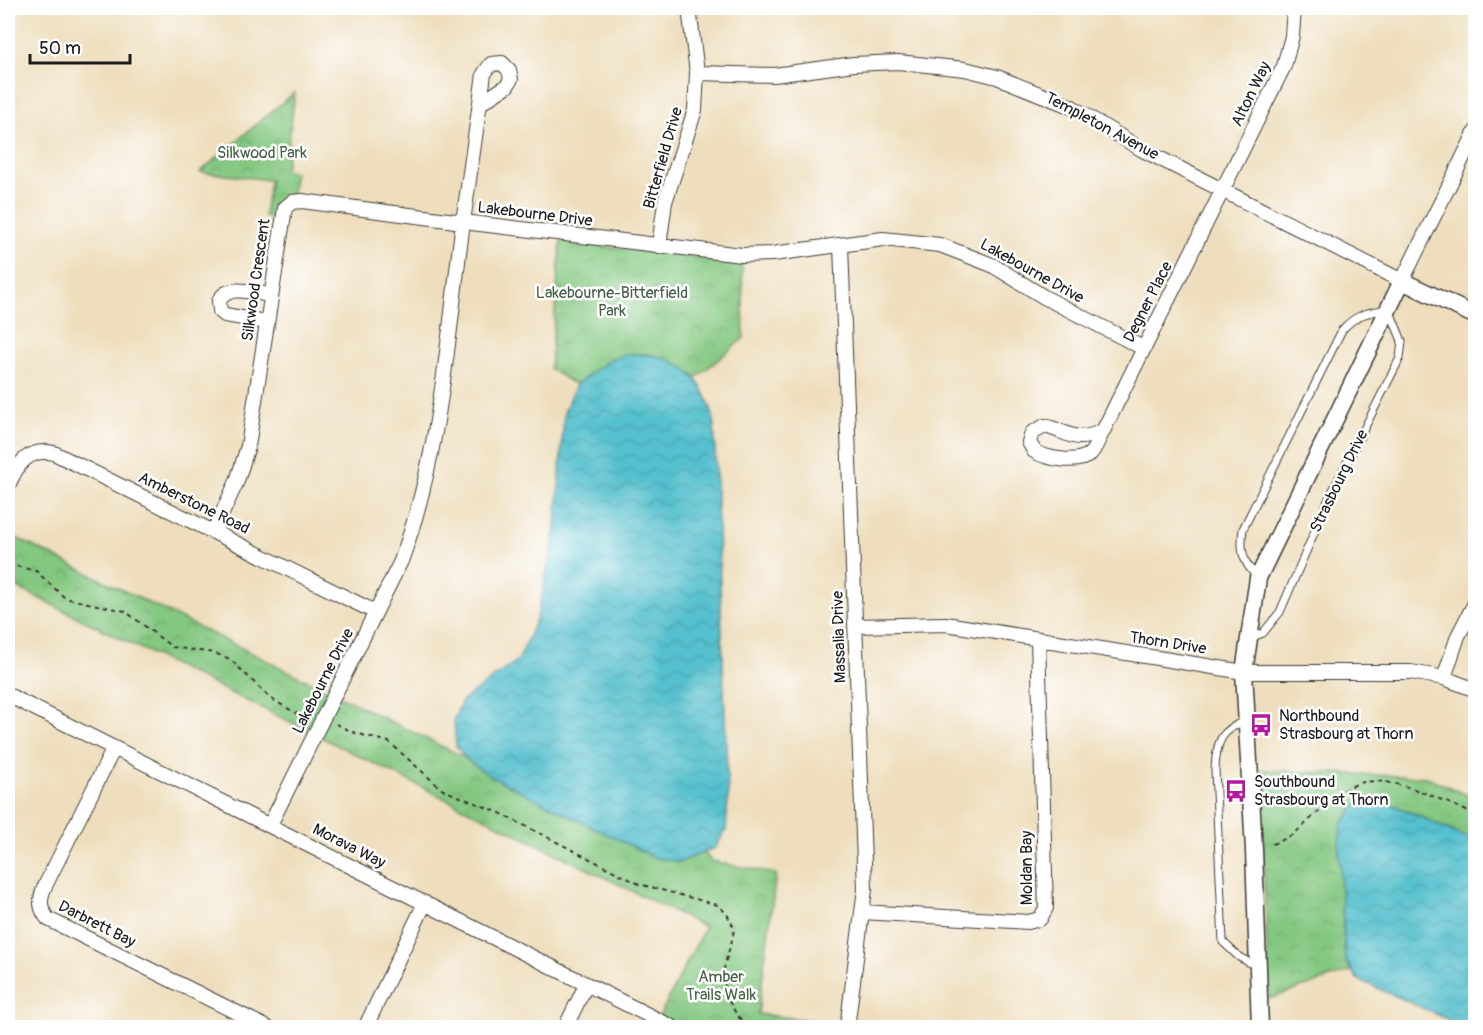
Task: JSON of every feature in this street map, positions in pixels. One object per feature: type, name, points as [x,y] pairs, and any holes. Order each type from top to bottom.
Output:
[{"type":"street","name":"Bitterfield Drive","points":[[659,246],[664,202],[695,110],[697,73],[689,8]]},
{"type":"street","name":"Alton Way","points":[[1223,189],[1284,66],[1292,36],[1294,8]]},
{"type":"street","name":"Templeton Avenue","points":[[697,73],[774,75],[854,64],[898,62],[964,69],[1006,81],[1072,107],[1141,149],[1476,316]]},
{"type":"street","points":[[463,222],[482,103]]},
{"type":"street","points":[[1402,281],[1476,131]]},
{"type":"street","name":"Degner Place","points":[[1103,431],[1088,438],[1076,438],[1045,426],[1032,433],[1029,442],[1038,454],[1078,458],[1092,452],[1103,431],[1143,348],[1223,189]]},
{"type":"street","name":"Silkwood Crescent","points":[[214,531],[237,482],[247,452],[281,216],[285,208],[292,202],[463,222]]},
{"type":"street","name":"Lakebourne Drive","points":[[270,825],[401,561],[414,524],[429,466],[463,222],[742,255],[773,254],[868,240],[902,239],[940,245],[969,254],[992,265],[1044,297],[1143,348]]},
{"type":"street","name":"Massalia Drive","points":[[841,245],[865,889],[847,1028]]},
{"type":"street","name":"Strasbourg Drive","points":[[1260,1028],[1244,672],[1247,639],[1258,578],[1402,281]]},
{"type":"street","points":[[266,322],[225,315],[220,311],[219,301],[230,290],[270,295]]},
{"type":"street","name":"Amberstone Road","points":[[8,486],[14,472],[24,459],[38,452],[51,452],[375,612]]},
{"type":"street","points":[[1444,678],[1458,636],[1476,601]]},
{"type":"street","name":"Thorn Drive","points":[[855,626],[946,624],[1244,672],[1389,670],[1444,678],[1476,690]]},
{"type":"street","name":"Moldan Bay","points":[[862,912],[1028,922],[1040,919],[1046,908],[1038,639]]},
{"type":"street","name":"Morava Way","points":[[8,695],[674,1028]]},
{"type":"street","name":"Darbrett Bay","points":[[114,748],[40,897],[42,912],[48,919],[268,1028]]},
{"type":"street","points":[[365,1028],[425,903]]},
{"type":"street","points":[[565,1028],[586,985]]},
{"type":"lane","points":[[1258,578],[1248,568],[1240,551],[1243,529],[1342,330],[1351,320],[1365,312],[1389,309]]},
{"type":"lane","name":"Strasbourg Drive","points":[[1247,639],[1263,633],[1280,612],[1330,496],[1400,358],[1402,341],[1389,309]]},
{"type":"lane","points":[[1247,720],[1231,726],[1221,736],[1216,752],[1221,922],[1223,942],[1229,950],[1258,967]]},
{"type":"path","points":[[8,564],[36,571],[65,598],[120,608],[172,647],[214,653],[230,659],[270,698],[318,726],[332,732],[337,723],[355,734],[389,742],[443,790],[498,812],[646,887],[686,895],[718,905],[727,914],[734,928],[733,940],[724,969],[727,993],[735,1011],[749,1028]]},
{"type":"path","points":[[1272,844],[1289,839],[1323,806],[1356,784],[1372,781],[1413,789],[1476,815]]},
{"type":"green space","name":"Silkwood Park","points":[[295,92],[285,171],[295,172],[291,196],[284,199],[275,218],[264,216],[270,180],[200,172]]},
{"type":"green space","name":"Lakebourne-Bitterfield Park","points":[[561,241],[742,263],[744,338],[696,378],[664,358],[649,354],[635,354],[606,364],[576,385],[550,369]]},
{"type":"green space","name":"Amber Trails Walk","points":[[8,534],[464,757],[468,761],[680,862],[704,852],[711,861],[776,874],[758,1014],[835,1023],[835,1027],[654,1027],[705,927],[8,583]]},
{"type":"green space","points":[[1260,770],[1427,777],[1476,799],[1475,841],[1380,799],[1360,803],[1351,811],[1339,847],[1345,959],[1351,971],[1269,999]]},
{"type":"water","points":[[627,354],[660,357],[685,369],[703,390],[714,421],[728,797],[726,830],[715,848],[680,862],[655,858],[490,776],[468,761],[456,746],[454,719],[462,701],[519,659],[537,617],[556,529],[564,413],[576,385],[609,360]]},
{"type":"water","points":[[1380,799],[1475,841],[1475,1027],[1465,1027],[1357,979],[1345,959],[1339,847],[1342,824],[1358,803]]},
{"type":"place","name":"Northbound Strasbourg at Thorn","points":[[1261,725]]},
{"type":"place","name":"Southbound Strasbourg at Thorn","points":[[1236,791]]}]
